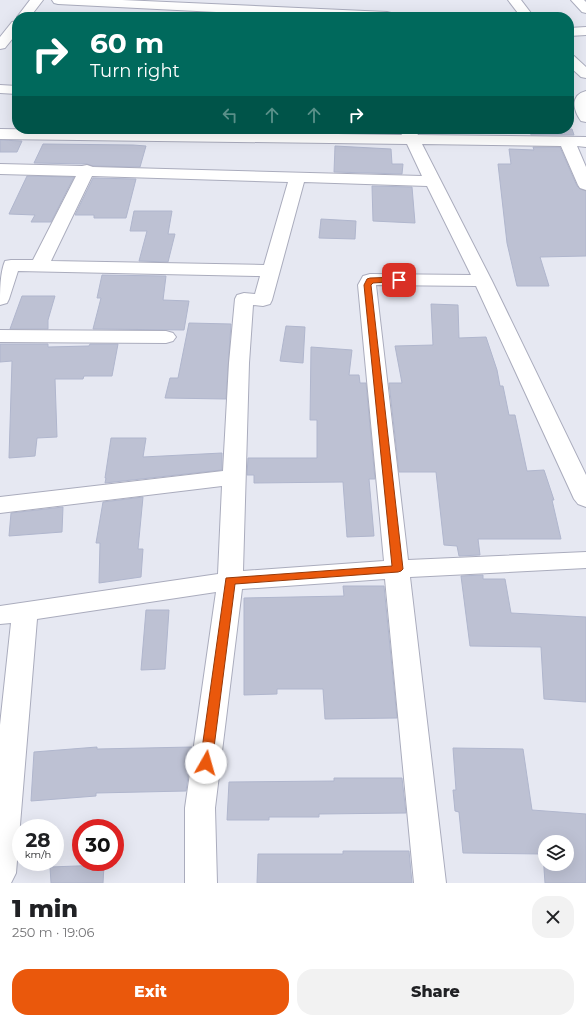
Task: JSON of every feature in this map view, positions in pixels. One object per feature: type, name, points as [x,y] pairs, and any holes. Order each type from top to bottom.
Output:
[{"type":"street","points":[[27,12],[38,0]]},
{"type":"street","points":[[58,0],[288,12]]},
{"type":"street","points":[[387,0],[387,12]]},
{"type":"street","points":[[514,0],[524,12]]},
{"type":"street","points":[[576,0],[586,9]]},
{"type":"street","points":[[574,32],[586,31]]},
{"type":"street","points":[[574,63],[586,74]]},
{"type":"street","points":[[0,89],[12,90]]},
{"type":"street","points":[[0,134],[410,134],[586,142]]},
{"type":"street","points":[[410,134],[483,281],[586,499]]},
{"type":"street","points":[[567,142],[586,185]]},
{"type":"street","points":[[0,168],[433,181]]},
{"type":"street","points":[[39,266],[87,170]]},
{"type":"street","points":[[201,883],[200,808],[230,581],[244,299],[263,300],[297,177]]},
{"type":"street","points":[[0,299],[11,265],[271,271]]},
{"type":"street","points":[[430,883],[367,285],[370,280],[384,279],[483,281]]},
{"type":"street","points":[[0,336],[166,337]]},
{"type":"street","points":[[0,504],[234,477]]},
{"type":"street","points":[[0,873],[13,614],[230,581],[398,569],[586,560]]},
{"type":"building","points":[[531,134],[574,135],[531,135]]},
{"type":"building","points":[[0,140],[22,141],[17,152],[0,152]]},
{"type":"building","points":[[43,144],[146,146],[140,167],[34,163]]},
{"type":"building","points":[[335,146],[391,149],[392,164],[403,164],[402,174],[334,172]]},
{"type":"building","points":[[533,147],[560,147],[577,186],[586,191],[586,256],[540,257],[549,286],[517,286],[507,243],[498,164],[511,164],[509,149],[534,150]]},
{"type":"building","points":[[27,176],[74,177],[51,222],[31,222],[35,215],[9,214]]},
{"type":"building","points":[[93,178],[136,179],[126,218],[94,218],[94,215],[75,215]]},
{"type":"building","points":[[372,186],[412,187],[415,223],[373,221]]},
{"type":"building","points":[[134,211],[172,211],[168,234],[175,234],[168,262],[139,261],[147,231],[130,231]]},
{"type":"building","points":[[321,219],[356,221],[355,239],[319,238]]},
{"type":"building","points":[[102,275],[166,276],[163,300],[189,301],[184,330],[93,329],[101,298],[97,298]]},
{"type":"building","points":[[22,296],[55,296],[48,320],[48,329],[10,329]]},
{"type":"building","points":[[431,304],[458,305],[459,338],[486,337],[497,370],[500,386],[503,386],[509,415],[515,415],[527,471],[544,470],[554,500],[552,500],[561,539],[478,539],[480,555],[459,556],[457,546],[444,545],[436,472],[399,472],[389,383],[402,383],[395,346],[433,345]]},
{"type":"building","points":[[189,323],[231,324],[226,399],[165,398],[170,378],[178,378]]},
{"type":"building","points":[[286,326],[305,327],[303,363],[280,361]]},
{"type":"building","points":[[0,344],[48,344],[48,347],[118,344],[112,376],[84,376],[83,379],[55,379],[57,437],[37,438],[35,456],[9,458],[12,361],[0,362]]},
{"type":"building","points":[[311,347],[352,350],[349,375],[359,375],[360,383],[366,383],[375,479],[369,479],[374,536],[347,537],[343,482],[254,483],[254,475],[247,475],[248,458],[317,458],[317,420],[310,420]]},
{"type":"building","points":[[111,438],[146,438],[143,457],[222,453],[222,470],[105,483]]},
{"type":"building","points":[[143,497],[138,549],[143,549],[141,577],[99,583],[100,543],[96,543],[103,502]]},
{"type":"building","points":[[63,507],[62,532],[9,536],[11,513]]},
{"type":"building","points":[[483,575],[483,579],[505,579],[511,613],[586,617],[586,702],[544,699],[541,647],[470,646],[461,576]]},
{"type":"building","points":[[343,586],[384,586],[397,718],[325,719],[323,689],[277,689],[277,694],[244,695],[244,598],[344,596]]},
{"type":"building","points":[[146,610],[169,610],[165,669],[141,670]]},
{"type":"building","points":[[97,747],[97,749],[192,747],[186,791],[96,793],[96,796],[31,801],[34,752]]},
{"type":"building","points":[[453,748],[523,749],[532,810],[586,814],[586,883],[545,883],[544,871],[574,871],[574,835],[538,835],[538,854],[463,853],[459,812],[455,811],[453,790],[456,790]]},
{"type":"building","points":[[334,778],[402,778],[406,813],[319,814],[319,817],[269,817],[269,820],[227,820],[229,782],[334,781]]},
{"type":"building","points":[[343,851],[409,851],[412,883],[257,883],[258,854],[343,854]]},
{"type":"building","points":[[64,866],[72,866],[72,871],[104,871],[103,883],[51,883],[50,871],[64,871]]},
{"type":"route","points":[[206,763],[230,581],[398,569],[367,285],[370,280],[399,280]]}]
